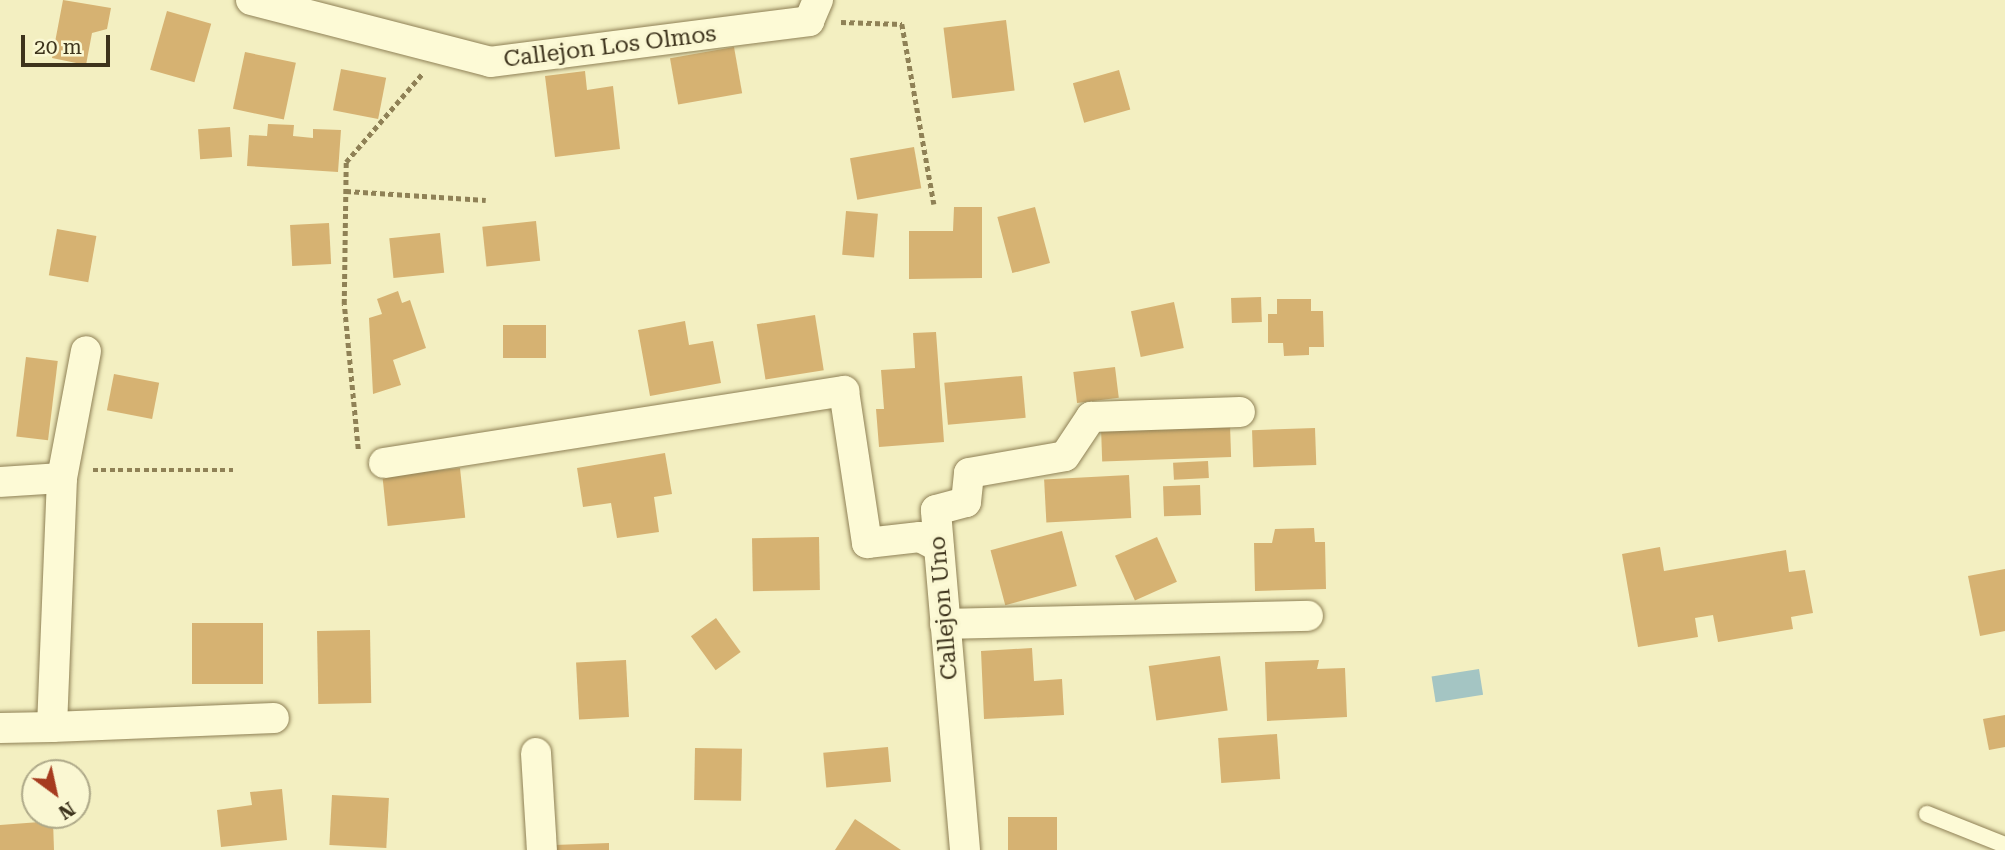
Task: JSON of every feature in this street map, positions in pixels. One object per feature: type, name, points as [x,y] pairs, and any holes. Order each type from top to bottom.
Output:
[{"type":"street","name":"Callejon Los Olmos","points":[[251,0],[441,52],[490,62],[813,10]]},
{"type":"street","points":[[52,727],[62,484],[86,351]]},
{"type":"street","points":[[371,457],[844,391],[867,542],[920,537],[939,548]]},
{"type":"street","name":"Callejon Uno","points":[[965,850],[936,510],[966,502],[969,473],[1065,456],[1091,417],[1240,412]]},
{"type":"street","points":[[0,482],[62,484]]},
{"type":"street","points":[[946,624],[1308,616]]},
{"type":"street","points":[[0,728],[274,718]]},
{"type":"street","points":[[537,754],[542,850]]},
{"type":"lane","points":[[1927,814],[2005,845]]},
{"type":"path","points":[[813,10],[902,24],[934,204]]},
{"type":"path","points":[[371,457],[344,304],[346,162],[441,52]]},
{"type":"path","points":[[346,191],[486,200]]},
{"type":"path","points":[[62,484],[82,470],[233,470]]},
{"type":"water","points":[[1479,669],[1483,695],[1436,702],[1432,677]]},
{"type":"building","points":[[63,0],[111,8],[107,29],[92,33],[86,65],[52,58]]},
{"type":"building","points":[[167,11],[211,24],[194,82],[150,70]]},
{"type":"building","points":[[1006,20],[1015,90],[952,98],[943,28]]},
{"type":"building","points":[[734,47],[742,93],[678,105],[670,58]]},
{"type":"building","points":[[245,52],[296,63],[284,120],[233,109]]},
{"type":"building","points":[[341,69],[386,78],[378,119],[333,110]]},
{"type":"building","points":[[1119,70],[1130,109],[1084,123],[1073,83]]},
{"type":"building","points":[[585,71],[587,90],[613,86],[620,149],[555,157],[545,76]]},
{"type":"building","points":[[268,124],[294,125],[293,136],[313,138],[313,129],[341,130],[338,172],[247,166],[249,135],[267,136]]},
{"type":"building","points":[[230,127],[232,157],[200,159],[198,129]]},
{"type":"building","points":[[914,147],[921,188],[857,200],[850,158]]},
{"type":"building","points":[[954,207],[982,207],[982,278],[909,279],[909,231],[953,231]]},
{"type":"building","points":[[1035,207],[1050,263],[1012,273],[997,217]]},
{"type":"building","points":[[846,211],[878,214],[874,258],[842,255]]},
{"type":"building","points":[[536,221],[540,261],[486,266],[482,227]]},
{"type":"building","points":[[329,223],[331,264],[292,266],[290,225]]},
{"type":"building","points":[[57,229],[96,236],[88,282],[49,275]]},
{"type":"building","points":[[440,233],[444,273],[393,278],[389,238]]},
{"type":"building","points":[[398,291],[402,303],[410,300],[426,348],[393,360],[401,385],[373,394],[369,318],[382,314],[377,299]]},
{"type":"building","points":[[1261,297],[1262,322],[1232,323],[1231,298]]},
{"type":"building","points":[[1277,299],[1311,299],[1311,311],[1323,311],[1324,347],[1309,347],[1309,355],[1284,356],[1283,343],[1268,343],[1268,314],[1277,314]]},
{"type":"building","points":[[1174,302],[1184,348],[1141,357],[1131,311]]},
{"type":"building","points":[[815,315],[824,370],[765,380],[757,324]]},
{"type":"building","points":[[685,321],[689,345],[713,341],[721,383],[650,396],[638,330]]},
{"type":"building","points":[[503,325],[546,325],[546,358],[503,358]]},
{"type":"building","points":[[936,332],[944,442],[879,447],[876,409],[884,409],[881,370],[915,368],[913,333]]},
{"type":"building","points":[[26,357],[58,361],[48,440],[16,436]]},
{"type":"building","points":[[1115,367],[1119,398],[1077,403],[1073,372]]},
{"type":"building","points":[[114,374],[159,383],[152,419],[107,410]]},
{"type":"building","points":[[1022,376],[1026,418],[948,425],[944,383]]},
{"type":"building","points":[[1230,425],[1231,457],[1102,461],[1101,430]]},
{"type":"building","points":[[1315,428],[1316,465],[1253,467],[1252,430]]},
{"type":"building","points":[[665,453],[672,494],[654,497],[659,532],[617,538],[611,503],[583,507],[577,468]]},
{"type":"building","points":[[1208,461],[1209,478],[1174,480],[1173,463]]},
{"type":"building","points":[[460,468],[465,518],[388,526],[382,476]]},
{"type":"building","points":[[1129,475],[1131,518],[1046,522],[1044,479]]},
{"type":"building","points":[[1200,485],[1201,515],[1164,516],[1163,486]]},
{"type":"building","points":[[1314,528],[1315,542],[1325,542],[1326,589],[1255,591],[1254,543],[1272,543],[1275,529]]},
{"type":"building","points":[[1062,531],[1077,586],[1005,605],[991,550]]},
{"type":"building","points":[[819,537],[820,590],[753,591],[752,538]]},
{"type":"building","points":[[1157,537],[1177,582],[1135,600],[1115,556]]},
{"type":"building","points":[[1660,547],[1664,571],[1786,550],[1789,572],[1805,570],[1813,613],[1791,617],[1793,629],[1718,642],[1713,615],[1695,618],[1698,637],[1638,647],[1622,554]]},
{"type":"building","points":[[2005,569],[2005,631],[1980,636],[1968,576]]},
{"type":"building","points":[[716,618],[741,652],[716,670],[691,636]]},
{"type":"building","points":[[192,623],[263,623],[263,684],[192,684]]},
{"type":"building","points":[[370,630],[371,703],[318,704],[317,631]]},
{"type":"building","points":[[1032,648],[1034,681],[1062,679],[1064,715],[984,719],[981,651]]},
{"type":"building","points":[[1220,656],[1228,710],[1156,720],[1149,666]]},
{"type":"building","points":[[626,660],[629,717],[579,720],[576,663]]},
{"type":"building","points":[[1319,660],[1317,669],[1345,668],[1347,717],[1267,721],[1265,662]]},
{"type":"building","points":[[2005,715],[2005,747],[1989,750],[1983,719]]},
{"type":"building","points":[[1277,734],[1280,779],[1221,783],[1218,738]]},
{"type":"building","points":[[888,747],[891,782],[826,788],[823,753]]},
{"type":"building","points":[[695,748],[742,749],[741,801],[694,800]]},
{"type":"building","points":[[282,789],[287,840],[221,847],[217,810],[252,805],[250,792]]},
{"type":"building","points":[[332,795],[389,798],[386,848],[329,845]]},
{"type":"building","points":[[1008,817],[1057,817],[1057,850],[1008,850]]},
{"type":"building","points":[[855,819],[901,850],[835,850]]},
{"type":"building","points":[[21,823],[21,829],[53,829],[54,850],[0,850],[0,825]]},
{"type":"building","points":[[609,843],[609,850],[554,850],[554,845]]}]
